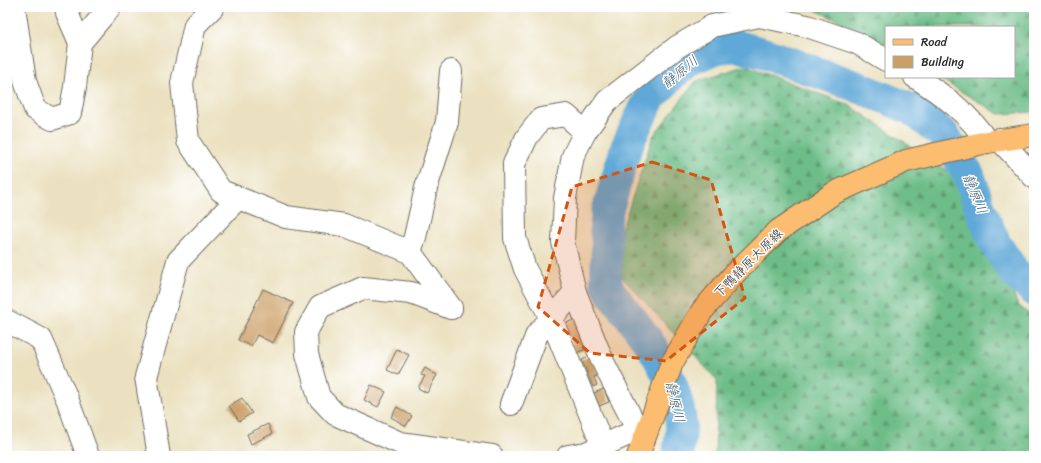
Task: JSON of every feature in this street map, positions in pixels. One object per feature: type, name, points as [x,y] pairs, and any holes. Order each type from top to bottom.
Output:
[{"type":"main road","name":"下鴨静原大原線","points":[[642,437],[672,363],[702,311],[736,272],[778,231],[834,193],[906,161],[986,142],[1034,135]]},
{"type":"street","points":[[14,7],[25,81],[35,109],[52,119],[70,113],[75,87],[80,43],[67,13],[67,7]]},
{"type":"street","points":[[80,43],[110,7]]},
{"type":"street","points":[[213,7],[195,25],[182,83],[188,141],[221,191],[286,217],[344,225],[410,252],[451,308],[411,293],[363,288],[320,306],[306,332],[307,354],[319,397],[335,414],[400,443],[492,456]]},
{"type":"street","points":[[568,456],[586,453],[603,446],[642,437],[603,362],[575,292],[563,242],[565,198],[573,156],[585,132],[607,101],[677,47],[712,26],[759,16],[807,26],[858,43],[885,59]]},
{"type":"street","points":[[410,252],[415,237],[426,188],[447,122],[451,72]]},
{"type":"street","points":[[916,78],[954,104],[978,127],[986,142],[1034,177]]},
{"type":"street","points":[[585,132],[566,115],[541,119],[527,137],[514,164],[514,238],[525,269],[551,318],[603,446]]},
{"type":"street","points":[[159,456],[146,377],[178,261],[238,198]]},
{"type":"street","points":[[511,404],[537,334],[575,292]]},
{"type":"street","points":[[7,321],[41,339],[68,401],[88,456]]},
{"type":"highlighted area","points":[[652,162],[711,180],[745,298],[666,361],[590,353],[538,307],[572,187]]},
{"type":"green space","points":[[809,7],[1034,7],[1034,112],[999,114],[939,78],[1015,78],[1015,26],[885,26],[885,46],[856,29]]},
{"type":"green space","points":[[745,66],[849,105],[966,183],[1018,305],[1034,318],[1034,456],[715,456],[717,380],[622,277],[618,240],[653,136],[696,81]]},
{"type":"building","points":[[263,289],[293,303],[273,343],[257,335],[251,346],[238,340]]},
{"type":"building","points":[[576,319],[589,348],[576,353],[564,324]]},
{"type":"building","points":[[397,349],[409,355],[398,375],[387,370]]},
{"type":"building","points":[[591,356],[599,375],[594,377],[597,385],[593,387],[582,360]]},
{"type":"building","points":[[425,368],[437,375],[427,393],[418,388],[425,376],[421,375]]},
{"type":"building","points":[[371,385],[386,392],[378,407],[364,400]]},
{"type":"building","points":[[604,389],[609,402],[599,406],[594,393]]},
{"type":"building","points":[[242,398],[252,413],[239,421],[229,406]]},
{"type":"building","points":[[397,407],[412,416],[406,426],[391,417]]},
{"type":"building","points":[[268,424],[272,434],[251,444],[247,434]]},
{"type":"waterway","name":"静原川","points":[[678,456],[681,435],[678,404],[665,369],[656,353],[611,293],[606,282],[607,242],[605,227],[607,212],[626,148],[650,98],[673,74],[692,59],[717,48],[737,46],[766,54],[858,87],[911,109],[944,135],[969,175],[981,211],[995,243],[1015,273],[1034,291]]}]
